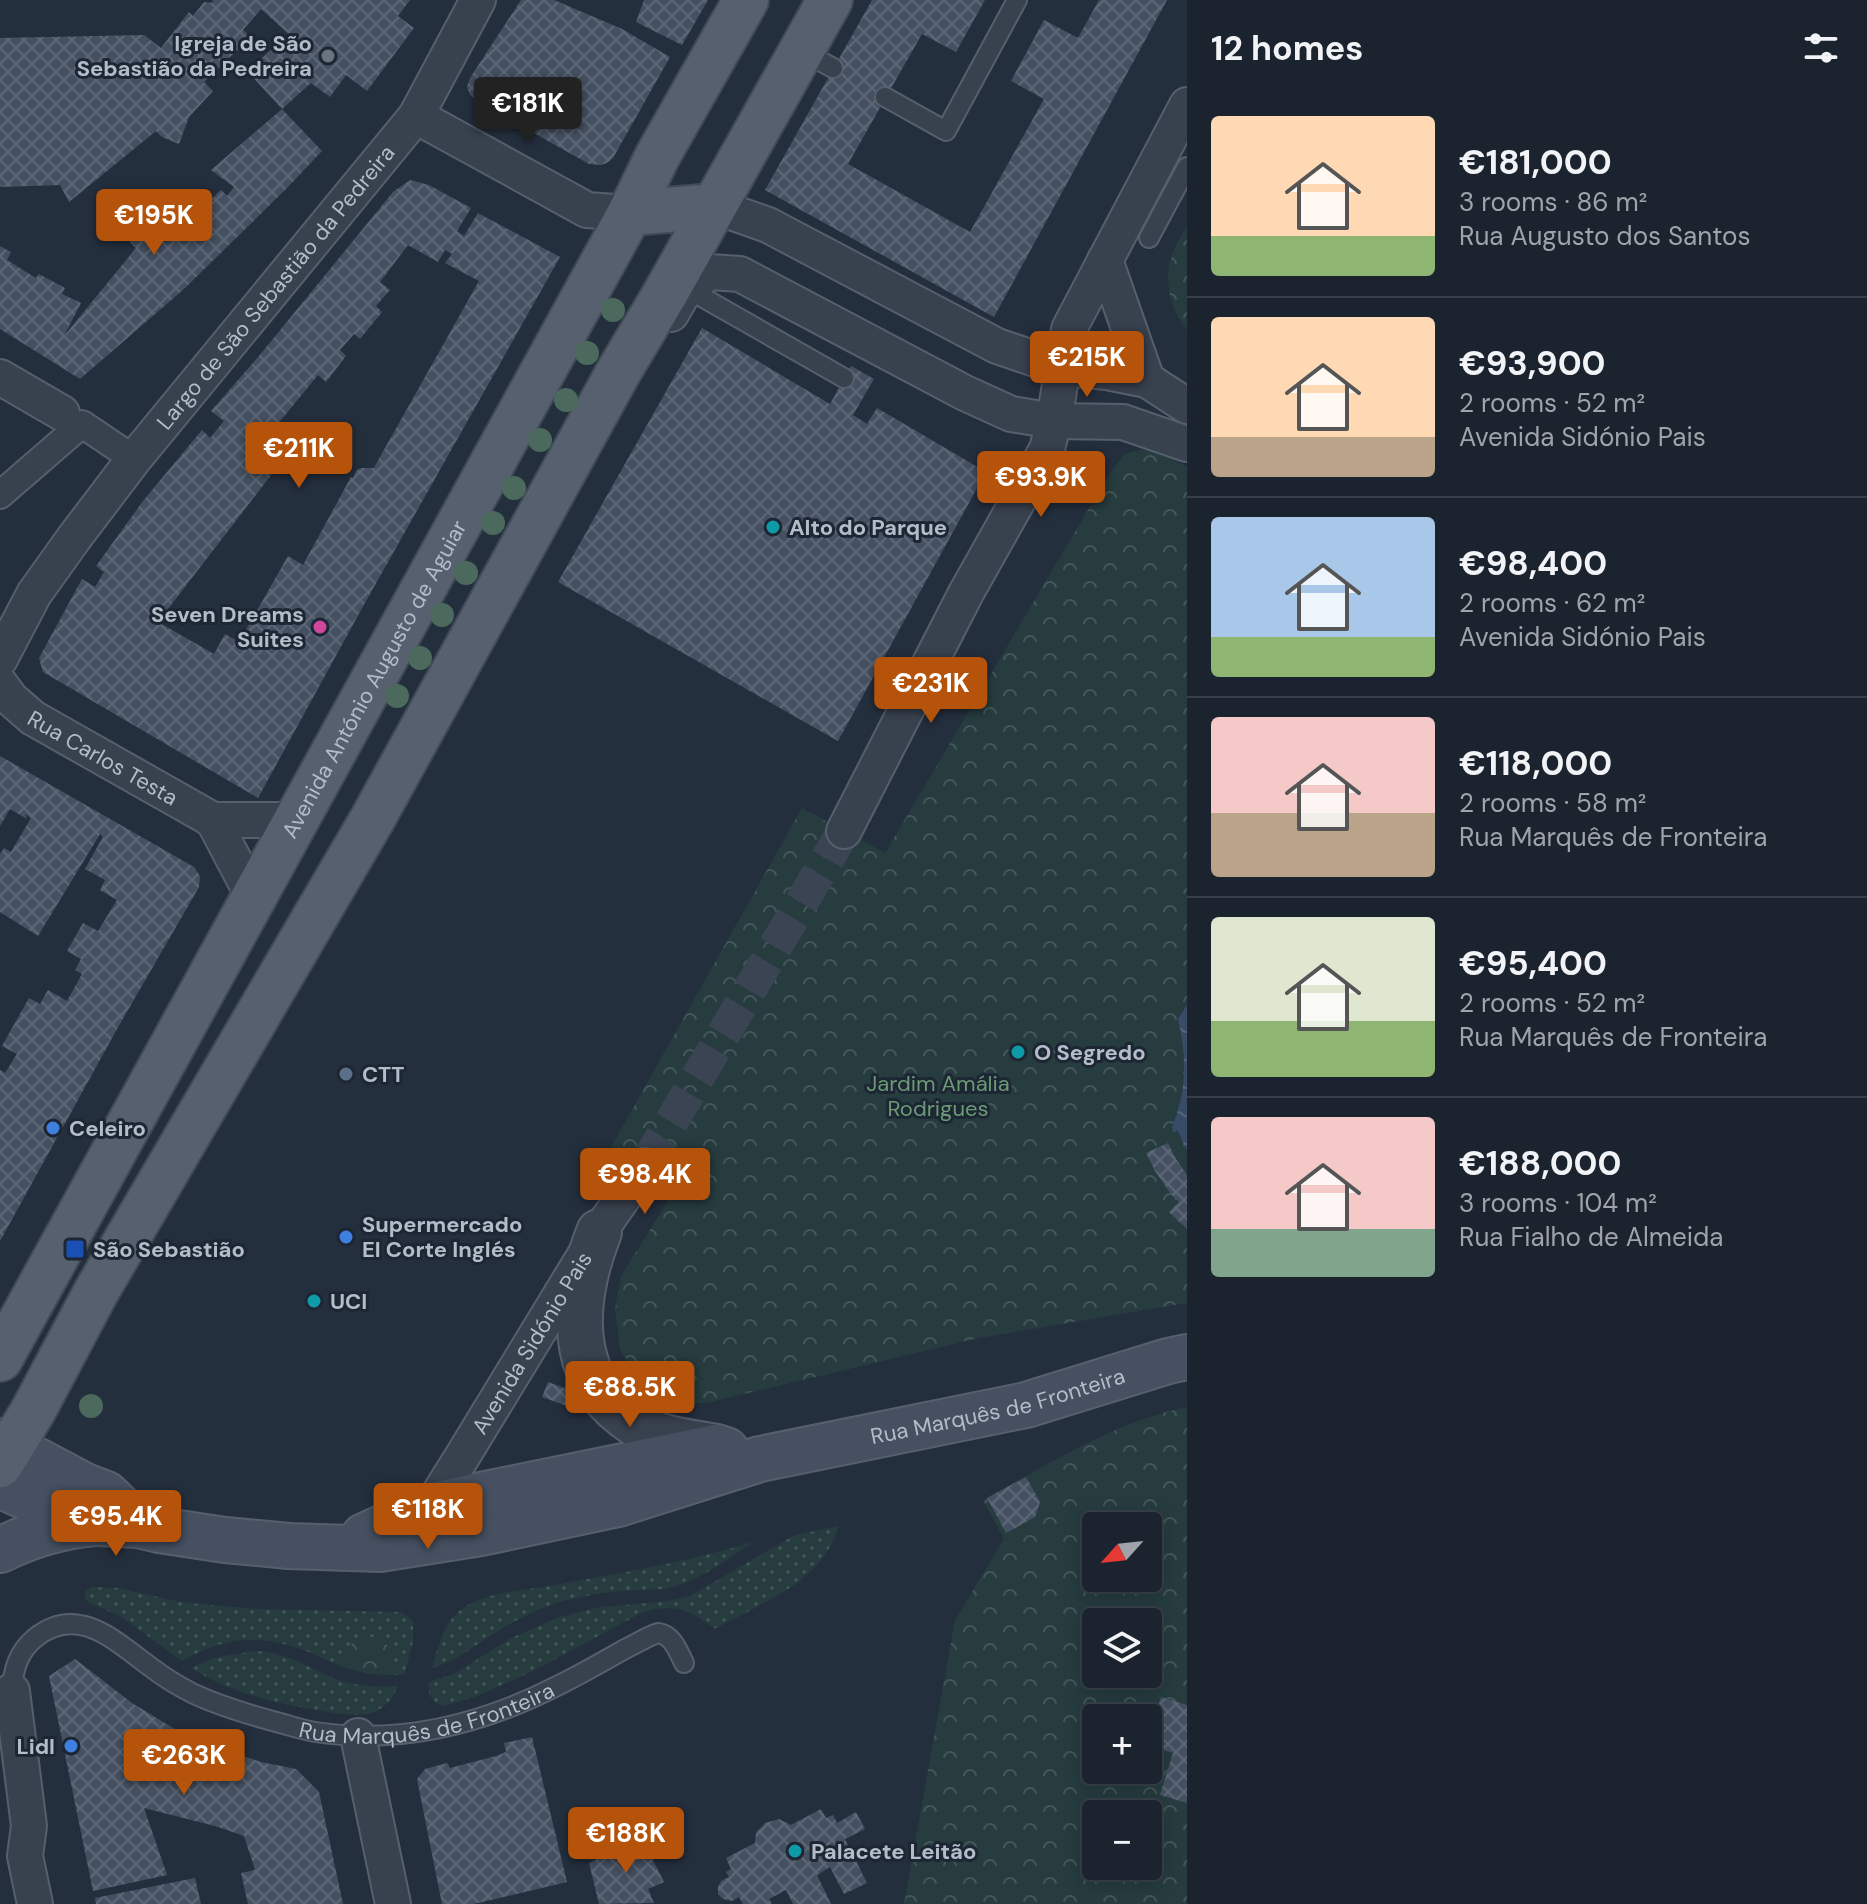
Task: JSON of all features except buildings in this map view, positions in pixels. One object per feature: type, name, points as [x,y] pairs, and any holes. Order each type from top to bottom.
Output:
[{"type":"main road","name":"Avenida António Augusto de Aguiar","points":[[0,1359],[630,213],[657,157],[746,0]]},
{"type":"main road","points":[[0,1550],[43,1532],[70,1526],[117,1524],[106,1494],[3,1460],[33,1411],[96,1292],[373,818],[601,403],[669,301],[714,206],[818,59],[830,0]]},
{"type":"main road","points":[[630,213],[714,206]]},
{"type":"main road","points":[[296,820],[373,818]]},
{"type":"main road","name":"Rua Marquês de Fronteira","points":[[117,1524],[225,1540],[360,1548],[481,1533],[618,1504],[760,1459],[1026,1405],[1187,1357]]},
{"type":"main road","name":"Rua Marquês de Fronteira","points":[[360,1548],[432,1505],[716,1447],[760,1459]]},
{"type":"street","name":"Largo de São Sebastião da Pedreira","points":[[0,659],[34,594],[134,459],[416,116],[478,0]]},
{"type":"street","points":[[844,831],[966,593],[1047,449],[1069,329],[1187,105]]},
{"type":"street","points":[[416,116],[587,210],[630,213]]},
{"type":"street","points":[[714,206],[768,225],[997,346],[1062,368],[1147,380],[1187,406]]},
{"type":"street","points":[[1105,260],[1147,380]]},
{"type":"street","points":[[669,301],[710,272],[740,274],[965,393],[1011,414],[1054,421],[1123,422],[1187,444]]},
{"type":"street","points":[[0,377],[134,459]]},
{"type":"street","points":[[0,495],[72,419]]},
{"type":"street","name":"Rua Carlos Testa","points":[[0,684],[11,699],[33,718],[213,820],[296,820]]},
{"type":"street","points":[[213,820],[254,898]]},
{"type":"street","name":"Avenida Sidónio Pais","points":[[432,1505],[599,1232],[645,1166]]},
{"type":"street","points":[[599,1232],[590,1255],[579,1312],[583,1352],[594,1383],[604,1398],[639,1427],[657,1435],[716,1447]]},
{"type":"street","points":[[12,1691],[29,1826],[25,1856],[35,1904]]},
{"type":"street","points":[[358,1736],[393,1904]]},
{"type":"lane","points":[[885,97],[946,131],[1017,0]]},
{"type":"lane","points":[[1149,238],[1187,167]]},
{"type":"lane","points":[[669,301],[844,378]]},
{"type":"lane","name":"Rua Marquês de Fronteira","points":[[12,1691],[18,1659],[28,1644],[41,1633],[74,1624],[105,1633],[154,1670],[191,1692],[231,1710],[314,1732],[358,1736],[442,1729],[484,1718],[524,1703],[658,1633],[668,1636],[684,1663]]},
{"type":"green space","points":[[1187,226],[1187,329],[1172,304],[1168,274],[1173,251]]},
{"type":"green space","name":"Jardim Amália Rodrigues","points":[[1151,448],[1187,467],[1187,1303],[979,1338],[706,1403],[675,1402],[639,1380],[620,1349],[615,1309],[621,1276],[678,1185],[611,1147],[802,808],[885,853],[1111,471],[1126,453]]},
{"type":"green space","points":[[1187,1407],[1187,1904],[904,1904],[955,1620],[1004,1539],[983,1500],[1082,1446],[1133,1423]]},
{"type":"green space","points":[[839,1526],[831,1545],[805,1577],[770,1600],[714,1629],[689,1612],[673,1608],[654,1609],[477,1696],[444,1706],[429,1695],[429,1682],[454,1674],[511,1638],[559,1617],[601,1607],[688,1597],[795,1535]]},
{"type":"green space","points":[[753,1542],[711,1570],[677,1586],[584,1596],[547,1607],[432,1668],[441,1639],[452,1619],[479,1600],[680,1561]]},
{"type":"green space","points":[[91,1587],[118,1588],[180,1602],[257,1609],[401,1612],[413,1621],[413,1642],[404,1675],[387,1675],[391,1660],[389,1649],[382,1641],[372,1637],[353,1643],[347,1653],[346,1668],[294,1647],[261,1640],[214,1646],[182,1661],[120,1616],[89,1603],[85,1592]]},
{"type":"green space","points":[[363,1636],[379,1639],[388,1647],[391,1660],[387,1675],[346,1668],[348,1649]]},
{"type":"green space","points":[[254,1651],[287,1657],[351,1683],[375,1687],[398,1686],[382,1708],[356,1715],[289,1705],[255,1696],[191,1668],[214,1658]]},
{"type":"water","points":[[1187,1005],[1187,1151],[1178,1131],[1173,1132],[1172,1127],[1181,1100],[1184,1074],[1178,1019]]},
{"type":"tunnel","points":[[645,1166],[844,831]]},
{"type":"place","name":"Igreja de São Sebastião da Pedreira","points":[[328,56]]},
{"type":"place","name":"Alto do Parque","points":[[773,527]]},
{"type":"place","name":"Seven Dreams Suites","points":[[320,627]]},
{"type":"place","name":"O Segredo","points":[[1018,1052]]},
{"type":"place","name":"CTT","points":[[346,1074]]},
{"type":"place","name":"Celeiro","points":[[53,1128]]},
{"type":"place","name":"Supermercado El Corte Inglés","points":[[346,1237]]},
{"type":"place","name":"São Sebastião","points":[[75,1249]]},
{"type":"place","name":"UCI","points":[[314,1301]]},
{"type":"place","name":"Lidl","points":[[71,1746]]},
{"type":"place","name":"Palacete Leitão","points":[[795,1851]]}]
